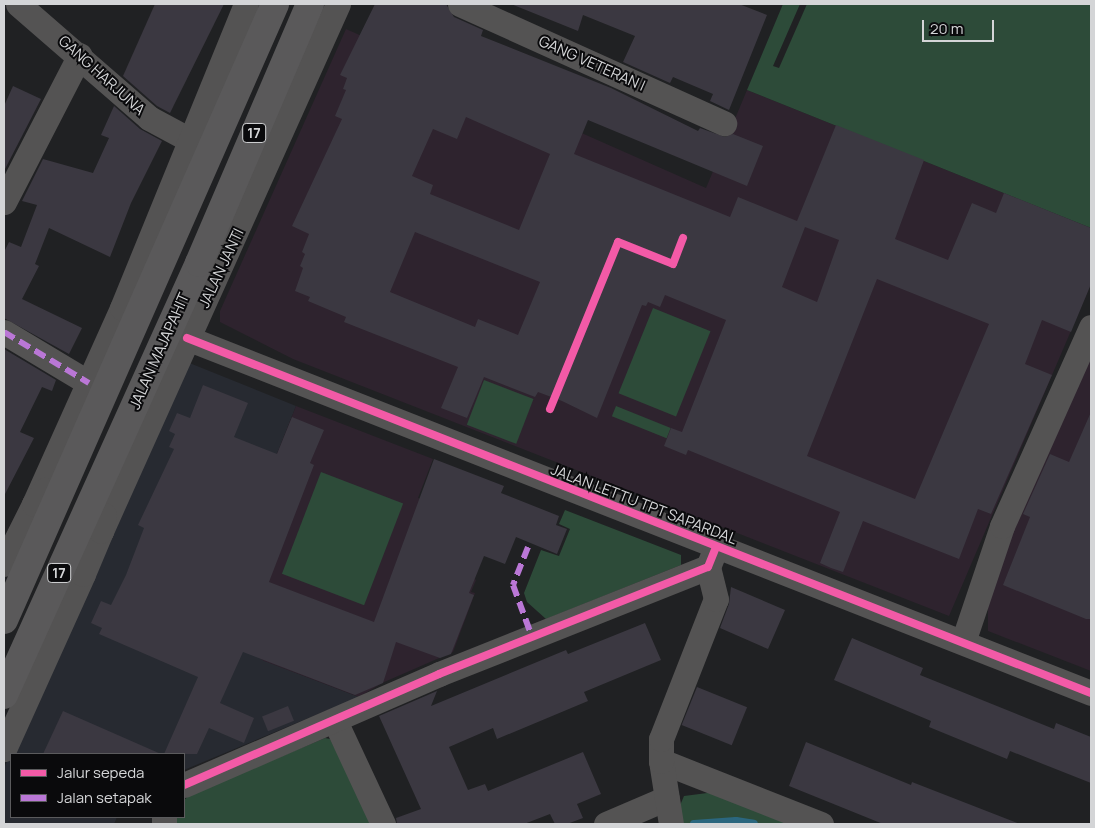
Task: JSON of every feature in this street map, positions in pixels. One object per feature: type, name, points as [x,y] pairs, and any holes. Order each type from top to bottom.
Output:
[{"type":"highway","name":"JALAN MAJAPAHIT","points":[[4,620],[169,251],[275,4]]},
{"type":"highway","name":"JALAN MAJAPAHIT","points":[[4,695],[199,263],[310,4]]},
{"type":"street","name":"GANG HARJUNA","points":[[18,4],[80,55],[149,118],[190,140]]},
{"type":"street","points":[[4,564],[34,504],[89,383],[246,4]]},
{"type":"street","name":"JALAN JANTI","points":[[101,531],[187,338],[222,267],[338,4]]},
{"type":"street","name":"GANG VETERAN I","points":[[460,4],[724,123]]},
{"type":"street","points":[[4,202],[80,55]]},
{"type":"street","points":[[964,642],[1002,526],[1091,328]]},
{"type":"street","points":[[4,332],[89,383]]},
{"type":"street","name":"JALAN LETTU TPT SAPARDAL","points":[[187,338],[712,557],[964,642],[1091,693]]},
{"type":"street","points":[[34,504],[85,440]]},
{"type":"street","points":[[4,749],[101,531],[114,451]]},
{"type":"street","points":[[185,785],[712,557],[716,599],[661,739],[661,761],[671,824]]},
{"type":"street","points":[[335,721],[383,824]]},
{"type":"street","points":[[661,761],[821,824]]},
{"type":"street","points":[[606,824],[667,798]]},
{"type":"shaded area","points":[[346,29],[706,188],[747,90],[1091,228],[1091,284],[949,616],[293,359],[220,322],[220,311]]},
{"type":"shaded area","points":[[1091,358],[1091,671],[988,631],[988,605],[1009,540]]},
{"type":"shaded area","points":[[187,362],[296,406],[209,625],[265,661],[359,697],[185,770],[185,753],[11,753]]},
{"type":"shaded area","points":[[296,406],[433,459],[418,498],[493,527],[473,578],[476,580],[471,592],[475,593],[453,652],[382,683],[359,697],[264,661],[209,625]]},
{"type":"shaded area","points":[[10,755],[10,818],[117,818],[114,824],[4,824],[4,768]]},
{"type":"green space","points":[[783,4],[800,4],[773,66],[779,68],[807,4],[1091,4],[1091,228],[747,90]]},
{"type":"green space","points":[[653,308],[710,331],[676,417],[619,393]]},
{"type":"green space","points":[[484,380],[533,399],[516,444],[467,425]]},
{"type":"green space","points":[[616,406],[671,428],[667,438],[612,416]]},
{"type":"green space","points":[[321,472],[403,504],[364,605],[282,574]]},
{"type":"green space","points":[[565,510],[681,555],[681,565],[546,619],[527,602],[524,593],[541,550],[559,556],[570,529],[559,524]]},
{"type":"green space","points":[[325,738],[330,739],[374,824],[173,824],[175,818],[185,818],[185,799],[190,795]]},
{"type":"green space","points":[[715,792],[805,824],[681,824],[679,808],[684,796]]},
{"type":"building","points":[[155,4],[224,4],[170,113],[157,106],[123,76]]},
{"type":"building","points":[[375,4],[446,4],[454,17],[483,30],[481,36],[611,88],[698,131],[700,128],[725,137],[733,134],[763,146],[747,186],[588,120],[574,154],[730,217],[738,197],[797,221],[836,125],[924,160],[895,239],[948,260],[972,203],[996,213],[1004,193],[1091,228],[1091,284],[1071,332],[1042,320],[1025,364],[1052,375],[991,514],[978,509],[959,559],[863,521],[843,572],[831,568],[820,563],[840,512],[688,450],[686,455],[664,446],[671,428],[682,432],[726,320],[665,295],[660,307],[648,302],[646,306],[642,305],[597,418],[538,392],[535,397],[484,377],[467,418],[441,408],[458,367],[344,322],[346,317],[308,301],[310,297],[295,291],[303,268],[300,266],[305,254],[302,252],[309,234],[292,226],[342,119],[335,116],[346,90],[343,89],[347,78],[340,75]],"holes":[[[466,117],[550,154],[519,230],[430,194],[433,185],[412,176],[433,129],[457,139]],[[805,227],[839,240],[817,302],[782,287]],[[415,232],[540,282],[518,335],[478,319],[475,327],[390,292]],[[877,279],[989,324],[915,499],[807,456]]]},
{"type":"building","points":[[511,4],[739,4],[767,15],[729,110],[710,101],[713,94],[673,77],[670,83],[623,62],[635,36],[583,15],[578,31]]},
{"type":"building","points":[[13,86],[41,99],[4,171],[4,106]]},
{"type":"building","points":[[114,106],[140,129],[162,141],[131,203],[110,257],[49,228],[35,264],[39,266],[22,299],[82,328],[69,354],[4,318],[4,252],[9,242],[21,247],[37,205],[22,201],[43,159],[93,173],[109,138],[101,135]]},
{"type":"building","points":[[4,349],[56,380],[52,391],[42,387],[20,432],[34,438],[4,496]]},
{"type":"building","points":[[203,385],[248,403],[234,437],[277,454],[292,417],[324,430],[310,463],[314,465],[269,582],[374,622],[434,459],[504,486],[501,493],[559,516],[556,525],[567,529],[557,554],[516,537],[505,564],[484,556],[469,593],[474,595],[451,654],[440,658],[396,642],[383,683],[355,695],[243,652],[220,703],[254,718],[244,743],[209,728],[197,754],[164,753],[198,677],[99,634],[102,628],[91,623],[101,601],[111,605],[126,575],[144,528],[138,525],[174,449],[169,447],[175,434],[169,431],[177,413],[190,418]]},
{"type":"building","points":[[1091,412],[1091,619],[1086,619],[1003,585],[1030,517],[1023,514],[1050,454],[1069,462]]},
{"type":"building","points":[[731,587],[785,610],[768,649],[720,628],[729,604]]},
{"type":"building","points":[[645,623],[661,660],[584,692],[588,701],[497,739],[493,728],[449,747],[468,790],[485,784],[488,791],[583,752],[601,794],[577,804],[583,818],[567,824],[555,824],[550,814],[524,824],[397,824],[396,818],[421,809],[379,716],[437,691],[431,706],[566,650],[568,654]]},
{"type":"building","points":[[852,638],[923,668],[920,675],[1054,729],[1056,723],[1091,737],[1091,783],[1010,751],[1007,759],[929,727],[931,721],[834,680]]},
{"type":"building","points":[[697,687],[747,707],[732,745],[682,725]]},
{"type":"building","points":[[288,706],[294,721],[268,731],[262,716]]},
{"type":"building","points":[[63,711],[159,753],[43,753]]},
{"type":"building","points":[[806,742],[911,785],[912,782],[1020,824],[883,824],[789,786]]},
{"type":"waterway","points":[[694,824],[736,821],[754,824]]},
{"type":"marked path","points":[[4,332],[89,383]]},
{"type":"marked path","points":[[528,547],[513,585],[532,637]]},
{"type":"cycle path","points":[[550,409],[618,242],[673,264],[683,238]]},
{"type":"cycle path","points":[[187,338],[1091,693]]},
{"type":"cycle path","points":[[185,785],[439,674],[708,567],[716,547]]}]
